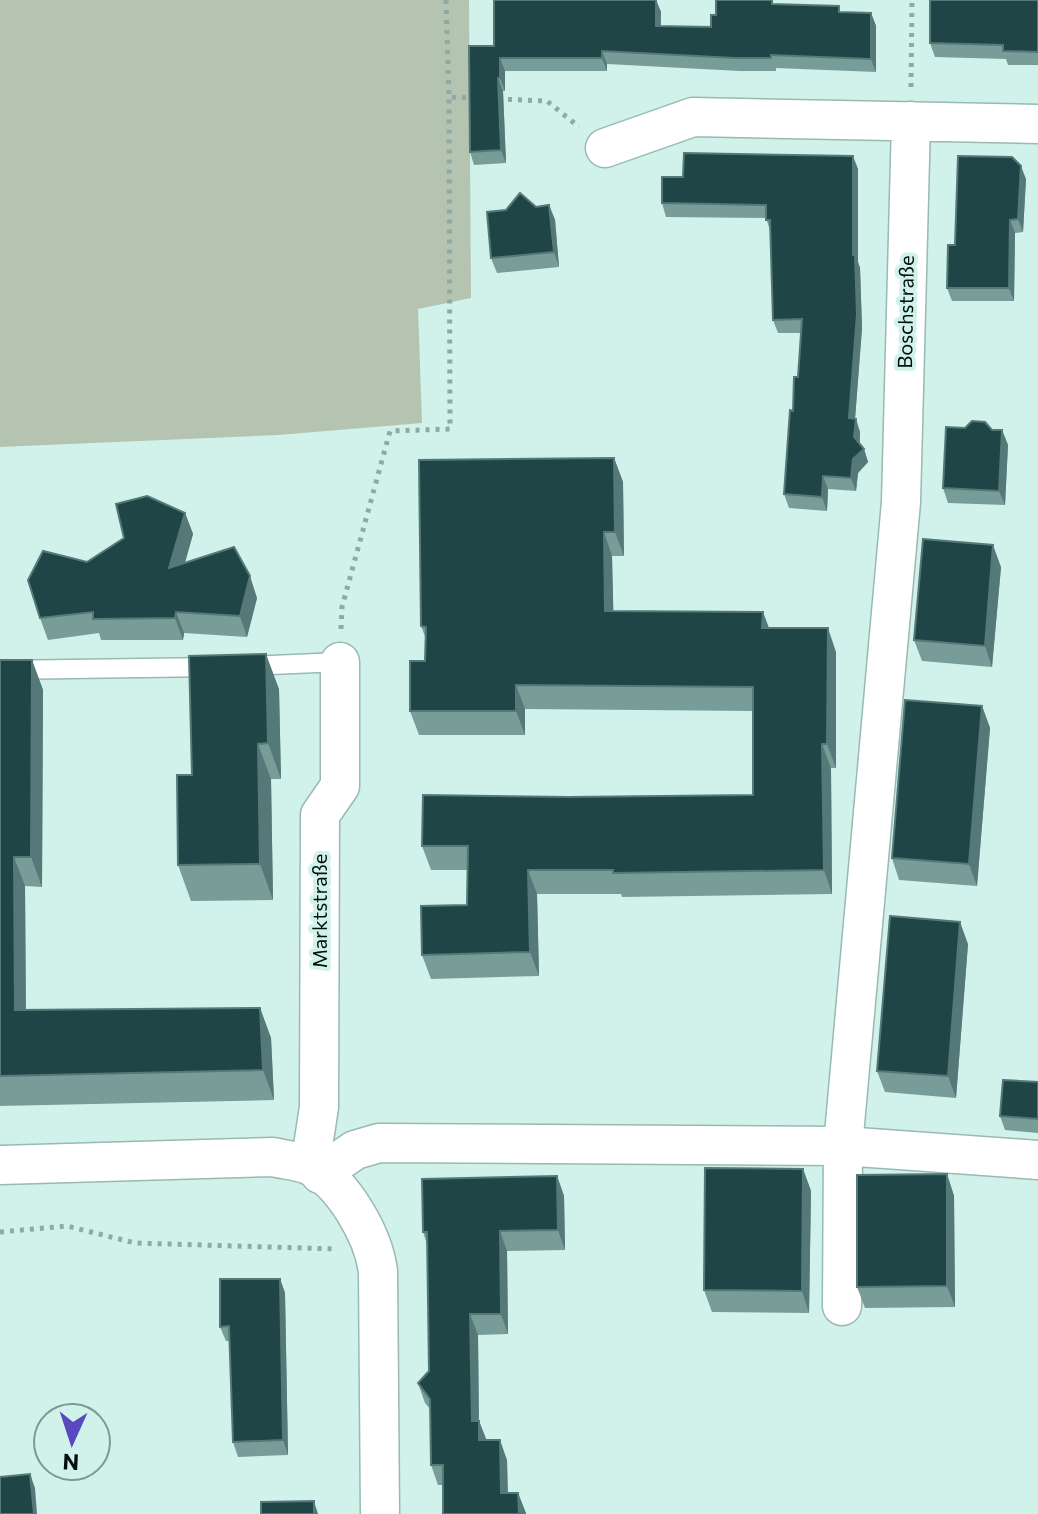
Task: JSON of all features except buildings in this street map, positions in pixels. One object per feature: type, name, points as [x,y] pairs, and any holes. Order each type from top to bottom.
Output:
[{"type":"street","points":[[605,148],[693,117],[1038,124]]},
{"type":"street","name":"Boschstraße","points":[[842,1306],[843,1146],[901,502],[911,121]]},
{"type":"street","name":"Marktstraße","points":[[315,1170],[319,1107],[320,815],[340,786],[340,662]]},
{"type":"street","points":[[315,1170],[355,1150],[379,1143],[843,1146],[1038,1160]]},
{"type":"street","points":[[0,1165],[273,1157],[315,1170],[344,1194],[375,1250],[378,1271],[380,1514]]},
{"type":"lane","points":[[0,670],[280,666],[340,662]]},
{"type":"path","points":[[340,662],[342,607],[390,431],[450,429],[446,0]]},
{"type":"path","points":[[911,121],[912,0]]},
{"type":"path","points":[[449,97],[477,99]]},
{"type":"path","points":[[491,99],[547,101],[605,148]]},
{"type":"path","points":[[0,1232],[67,1226],[135,1243],[375,1250]]},
{"type":"green space","points":[[0,0],[469,0],[471,298],[418,309],[422,423],[278,435],[0,447]]}]
